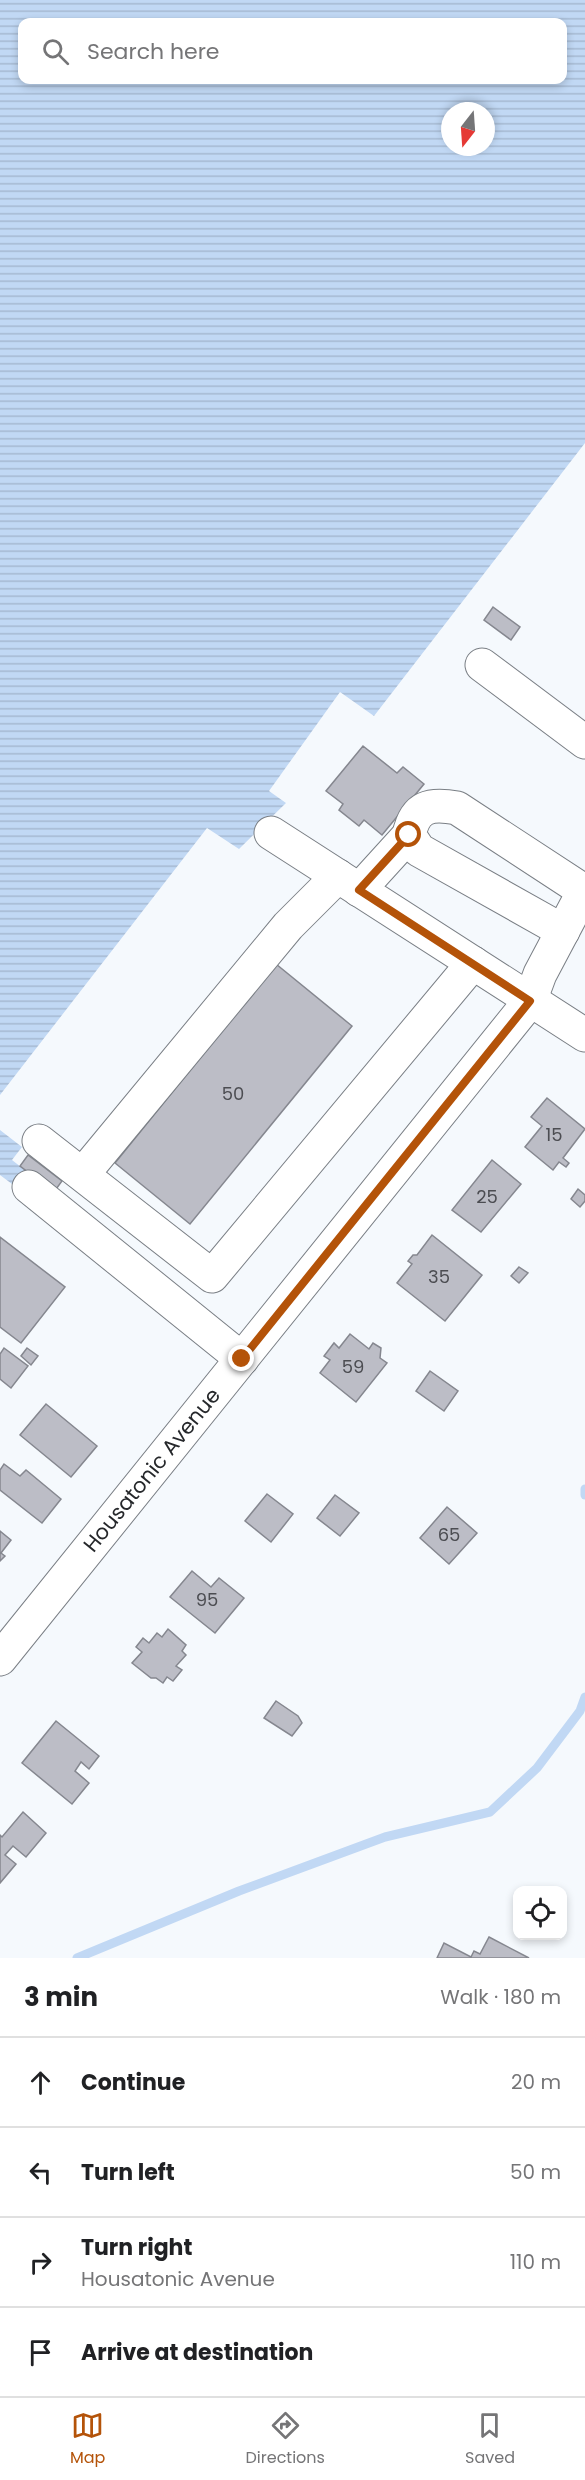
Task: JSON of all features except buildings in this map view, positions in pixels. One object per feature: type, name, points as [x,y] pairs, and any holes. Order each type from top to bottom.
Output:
[{"type":"street","points":[[482,665],[585,742]]},
{"type":"street","points":[[82,1174],[288,926],[349,883],[409,835],[412,821],[423,808],[442,805],[457,808],[585,890]]},
{"type":"street","points":[[271,833],[585,1035]]},
{"type":"street","points":[[409,835],[419,850],[563,932]]},
{"type":"street","name":"Housatonic Avenue","points":[[0,1659],[530,1001],[540,974],[585,890]]},
{"type":"street","points":[[39,1141],[212,1276],[473,963]]},
{"type":"street","points":[[29,1187],[242,1359]]},
{"type":"water","points":[[0,0],[585,0],[585,443],[374,716],[340,692],[269,791],[286,803],[239,849],[207,828],[0,1095]]},
{"type":"water","points":[[0,1130],[22,1147],[12,1160],[35,1178],[24,1193],[0,1175]]},
{"type":"waterway","points":[[585,1489],[585,1495]]},
{"type":"waterway","points":[[77,1958],[239,1891],[385,1837],[490,1812],[537,1768],[580,1711],[585,1697]]},
{"type":"route","points":[[242,1359],[530,1001],[359,890],[409,835]]}]
